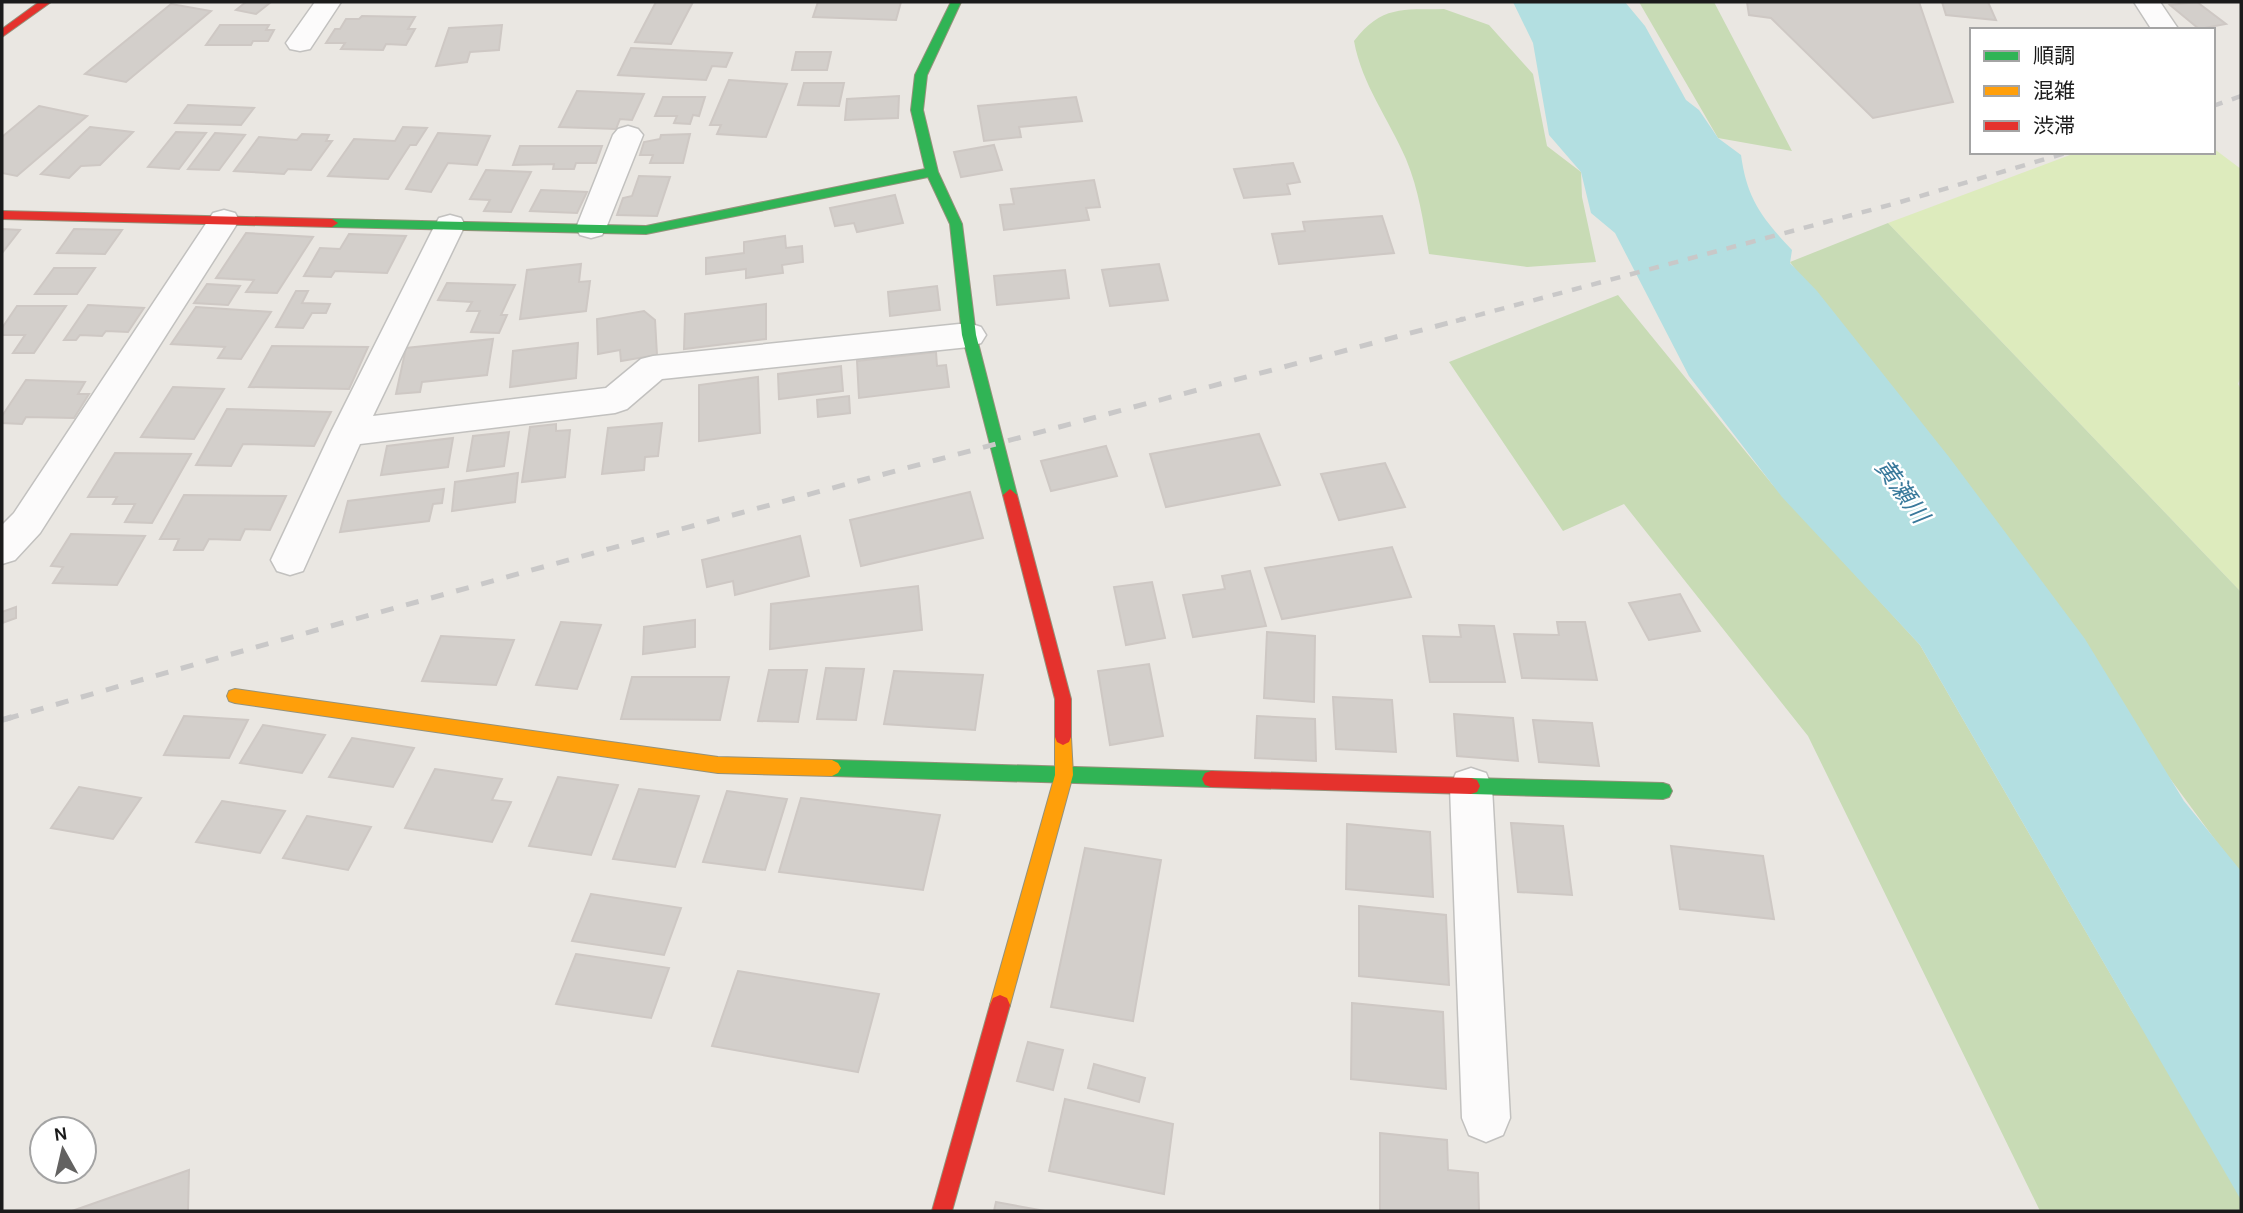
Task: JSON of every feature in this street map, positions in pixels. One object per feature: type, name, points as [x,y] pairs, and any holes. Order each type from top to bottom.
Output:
[{"type":"main road","points":[[2,34],[46,2]]},
{"type":"main road","points":[[942,1211],[1064,775],[1063,699],[969,335],[956,224],[932,172],[917,110],[921,75],[957,2]]},
{"type":"main road","points":[[2,215],[646,230],[932,172]]},
{"type":"main road","points":[[235,696],[718,765],[1663,791]]},
{"type":"street","points":[[300,43],[328,2]]},
{"type":"street","points":[[2147,2],[2165,28]]},
{"type":"street","points":[[591,228],[628,135]]},
{"type":"street","points":[[2,549],[27,523],[225,220]]},
{"type":"street","points":[[290,560],[348,432],[450,225]]},
{"type":"street","points":[[348,432],[615,400],[653,368],[969,335]]},
{"type":"street","points":[[1471,787],[1486,1118]]},
{"type":"green space","points":[[1639,2],[1714,2],[1792,151],[1718,138]]},
{"type":"green space","points":[[1444,9],[1489,25],[1533,74],[1547,146],[1581,172],[1582,197],[1596,262],[1527,267],[1429,254],[1414,182],[1399,144],[1369,87],[1354,41],[1364,29],[1384,15],[1404,10]]},
{"type":"green space","points":[[2215,150],[2241,169],[2241,376],[2238,384],[2241,389],[2241,592],[1888,223],[2073,154],[2215,154]]},
{"type":"green space","points":[[1888,223],[2241,592],[2241,875],[1790,262]]},
{"type":"green space","points":[[1618,295],[1772,484],[1920,645],[2133,1013],[2241,1172],[2241,1211],[2040,1211],[1808,736],[1624,504],[1563,531],[1449,362]]},
{"type":"water","name":"黄瀬川","points":[[1513,2],[1625,2],[1645,26],[1686,100],[1699,110],[1718,138],[1741,155],[1752,196],[1772,228],[1792,250],[1790,263],[1817,291],[1949,457],[2085,639],[2184,801],[2241,871],[2241,1200],[1920,645],[1782,497],[1689,376],[1615,233],[1591,213],[1581,172],[1549,135],[1533,43]]},
{"type":"building","points":[[246,2],[271,2],[256,14],[236,10]]},
{"type":"building","points":[[656,2],[693,2],[671,44],[635,42]]},
{"type":"building","points":[[818,2],[901,2],[896,20],[813,17]]},
{"type":"building","points":[[1747,2],[1919,2],[1953,102],[1873,118],[1771,18],[1749,15]]},
{"type":"building","points":[[1942,2],[1988,2],[1996,20],[1946,15]]},
{"type":"building","points":[[2197,2],[2226,24],[2198,28],[2170,5]]},
{"type":"building","points":[[171,4],[211,11],[126,82],[85,74]]},
{"type":"building","points":[[362,16],[415,17],[408,29],[415,29],[406,45],[386,44],[383,50],[341,49],[345,43],[326,43],[346,19],[359,19]]},
{"type":"building","points":[[220,25],[269,25],[266,30],[274,30],[268,41],[253,41],[251,45],[206,45]]},
{"type":"building","points":[[502,25],[499,50],[470,52],[467,62],[436,66],[449,28]]},
{"type":"building","points":[[631,48],[732,53],[726,67],[712,66],[706,80],[618,75]]},
{"type":"building","points":[[796,52],[831,52],[827,70],[792,70]]},
{"type":"building","points":[[729,80],[787,84],[766,137],[717,134],[721,125],[710,125]]},
{"type":"building","points":[[804,83],[844,83],[839,106],[798,105]]},
{"type":"building","points":[[577,91],[644,94],[632,120],[620,119],[616,129],[559,127]]},
{"type":"building","points":[[899,96],[898,118],[845,120],[847,99]]},
{"type":"building","points":[[663,97],[705,97],[699,116],[693,115],[690,124],[674,123],[677,116],[655,116]]},
{"type":"building","points":[[1076,97],[1082,121],[1019,127],[1021,137],[984,141],[978,106]]},
{"type":"building","points":[[188,105],[254,108],[241,125],[175,123]]},
{"type":"building","points":[[39,106],[87,116],[17,176],[2,173],[2,137]]},
{"type":"building","points":[[90,127],[133,132],[100,165],[81,166],[69,178],[41,174]]},
{"type":"building","points":[[403,127],[427,128],[416,145],[410,145],[388,179],[328,176],[354,139],[395,141]]},
{"type":"building","points":[[176,132],[206,133],[179,169],[148,167]]},
{"type":"building","points":[[215,133],[245,135],[219,170],[188,169]]},
{"type":"building","points":[[438,133],[490,136],[477,165],[448,163],[431,192],[406,189]]},
{"type":"building","points":[[302,134],[329,135],[326,141],[332,141],[311,170],[288,169],[284,174],[234,171],[259,137],[297,140]]},
{"type":"building","points":[[690,134],[683,163],[650,163],[653,155],[640,155],[644,142],[660,139],[661,135]]},
{"type":"building","points":[[994,145],[1002,170],[961,177],[954,152]]},
{"type":"building","points":[[520,146],[602,146],[596,163],[576,163],[574,169],[553,169],[554,164],[513,165]]},
{"type":"building","points":[[1293,163],[1300,182],[1287,184],[1290,194],[1244,198],[1234,169]]},
{"type":"building","points":[[486,170],[531,172],[511,212],[484,211],[490,200],[470,199]]},
{"type":"building","points":[[639,176],[670,177],[657,216],[617,215],[623,198],[632,196]]},
{"type":"building","points":[[1094,180],[1100,207],[1086,208],[1089,220],[1004,230],[1000,205],[1014,204],[1011,189]]},
{"type":"building","points":[[541,190],[587,192],[577,213],[530,211]]},
{"type":"building","points":[[895,195],[903,223],[857,232],[854,223],[835,226],[830,208]]},
{"type":"building","points":[[1382,216],[1394,253],[1279,264],[1272,234],[1305,231],[1303,222]]},
{"type":"building","points":[[2,229],[20,230],[2,253]]},
{"type":"building","points":[[74,229],[122,230],[105,254],[57,253]]},
{"type":"building","points":[[246,233],[313,237],[277,293],[246,292],[254,280],[216,278]]},
{"type":"building","points":[[349,234],[406,236],[387,273],[335,271],[331,277],[304,276],[320,248],[340,249]]},
{"type":"building","points":[[785,236],[786,248],[802,246],[803,262],[782,265],[783,273],[746,278],[746,269],[706,274],[706,258],[744,253],[744,242]]},
{"type":"building","points":[[581,264],[579,282],[590,281],[586,311],[520,319],[527,270]]},
{"type":"building","points":[[1159,264],[1168,300],[1110,306],[1102,270]]},
{"type":"building","points":[[54,268],[95,268],[77,294],[35,294]]},
{"type":"building","points":[[1065,270],[1069,298],[997,305],[994,276]]},
{"type":"building","points":[[447,283],[515,285],[501,315],[507,315],[499,333],[471,332],[480,311],[467,311],[472,302],[438,300]]},
{"type":"building","points":[[207,284],[240,286],[228,305],[194,303]]},
{"type":"building","points":[[937,286],[940,310],[890,316],[888,292]]},
{"type":"building","points":[[296,291],[308,291],[302,303],[330,304],[326,313],[312,313],[303,328],[276,327]]},
{"type":"building","points":[[766,304],[766,339],[684,349],[685,314]]},
{"type":"building","points":[[88,305],[144,308],[128,332],[106,331],[102,336],[80,335],[76,340],[64,340]]},
{"type":"building","points":[[17,306],[66,306],[34,353],[13,353],[25,335],[2,335],[2,328]]},
{"type":"building","points":[[196,307],[271,312],[241,359],[218,358],[225,347],[171,344]]},
{"type":"building","points":[[644,311],[655,320],[657,355],[621,361],[620,350],[598,354],[597,319]]},
{"type":"building","points":[[493,339],[487,375],[422,382],[420,392],[396,394],[406,348]]},
{"type":"building","points":[[578,343],[576,378],[510,387],[513,351]]},
{"type":"building","points":[[272,346],[368,347],[349,389],[249,387]]},
{"type":"building","points":[[936,352],[937,366],[946,365],[949,387],[859,398],[857,361]]},
{"type":"building","points":[[841,366],[843,391],[779,399],[778,374]]},
{"type":"building","points":[[758,377],[760,433],[699,441],[699,385]]},
{"type":"building","points":[[26,380],[85,382],[78,394],[89,394],[74,418],[26,417],[22,424],[2,423],[2,416]]},
{"type":"building","points":[[173,387],[224,389],[194,439],[141,437]]},
{"type":"building","points":[[849,396],[850,413],[818,417],[817,400]]},
{"type":"building","points":[[227,409],[331,412],[314,446],[243,444],[231,466],[196,465]]},
{"type":"building","points":[[662,423],[658,456],[645,457],[644,470],[602,474],[608,428]]},
{"type":"building","points":[[556,424],[556,431],[570,430],[565,477],[522,482],[530,427]]},
{"type":"building","points":[[509,432],[504,466],[467,471],[473,436]]},
{"type":"building","points":[[1259,434],[1280,485],[1166,507],[1150,454]]},
{"type":"building","points":[[453,438],[448,467],[381,475],[387,446]]},
{"type":"building","points":[[1106,446],[1117,476],[1051,491],[1041,461]]},
{"type":"building","points":[[115,453],[191,454],[152,523],[125,522],[135,504],[113,504],[117,497],[88,497]]},
{"type":"building","points":[[1385,463],[1405,507],[1339,520],[1321,474]]},
{"type":"building","points":[[518,473],[515,502],[452,511],[455,482]]},
{"type":"building","points":[[444,489],[442,503],[433,504],[429,521],[340,532],[348,501]]},
{"type":"building","points":[[970,492],[983,538],[861,566],[850,520]]},
{"type":"building","points":[[184,495],[286,496],[270,530],[245,529],[240,540],[209,539],[203,550],[174,550],[179,539],[160,539]]},
{"type":"building","points":[[71,534],[145,536],[117,585],[53,583],[63,567],[51,566]]},
{"type":"building","points":[[800,536],[809,576],[735,595],[733,581],[707,587],[702,560]]},
{"type":"building","points":[[1392,547],[1411,597],[1282,619],[1265,568]]},
{"type":"building","points":[[1250,571],[1266,626],[1193,637],[1183,595],[1225,589],[1222,576]]},
{"type":"building","points":[[1152,582],[1165,638],[1126,645],[1114,587]]},
{"type":"building","points":[[918,586],[922,630],[770,649],[771,604]]},
{"type":"building","points":[[1680,594],[1700,631],[1649,640],[1629,603]]},
{"type":"building","points":[[16,607],[16,618],[2,623],[2,612]]},
{"type":"building","points":[[695,620],[695,647],[643,654],[644,627]]},
{"type":"building","points":[[561,622],[601,625],[577,689],[536,685]]},
{"type":"building","points":[[1557,622],[1585,622],[1597,680],[1522,678],[1514,634],[1559,635]]},
{"type":"building","points":[[1459,625],[1494,626],[1505,682],[1430,682],[1423,636],[1461,637]]},
{"type":"building","points":[[1267,632],[1315,636],[1314,702],[1264,698]]},
{"type":"building","points":[[441,636],[514,640],[496,685],[422,681]]},
{"type":"building","points":[[1149,664],[1163,736],[1110,745],[1098,671]]},
{"type":"building","points":[[826,668],[864,669],[856,720],[817,719]]},
{"type":"building","points":[[769,670],[807,670],[798,722],[758,721]]},
{"type":"building","points":[[894,671],[983,675],[975,730],[884,724]]},
{"type":"building","points":[[632,677],[729,677],[720,720],[621,719]]},
{"type":"building","points":[[1333,697],[1392,700],[1396,752],[1336,749]]},
{"type":"building","points":[[1454,714],[1513,718],[1518,761],[1457,756]]},
{"type":"building","points":[[184,716],[248,720],[229,758],[164,755]]},
{"type":"building","points":[[1257,716],[1315,719],[1316,761],[1255,758]]},
{"type":"building","points":[[1533,720],[1592,723],[1599,766],[1539,762]]},
{"type":"building","points":[[263,725],[325,735],[302,773],[240,763]]},
{"type":"building","points":[[352,738],[414,748],[393,787],[329,777]]},
{"type":"building","points":[[435,769],[502,779],[492,800],[511,802],[492,842],[405,828]]},
{"type":"building","points":[[558,777],[618,785],[591,855],[529,846]]},
{"type":"building","points":[[79,787],[141,798],[113,839],[51,828]]},
{"type":"building","points":[[639,789],[699,796],[675,867],[613,859]]},
{"type":"building","points":[[727,791],[787,799],[765,870],[703,862]]},
{"type":"building","points":[[801,798],[940,815],[923,890],[779,872]]},
{"type":"building","points":[[222,801],[285,811],[260,853],[196,842]]},
{"type":"building","points":[[307,816],[371,827],[348,870],[283,858]]},
{"type":"building","points":[[1511,823],[1563,826],[1572,895],[1518,892]]},
{"type":"building","points":[[1347,824],[1430,832],[1433,897],[1346,889]]},
{"type":"building","points":[[1671,846],[1763,856],[1774,919],[1680,909]]},
{"type":"building","points":[[1085,848],[1161,860],[1133,1021],[1051,1007]]},
{"type":"building","points":[[591,894],[681,908],[664,955],[572,941]]},
{"type":"building","points":[[1359,906],[1446,915],[1449,985],[1359,976]]},
{"type":"building","points":[[576,954],[669,968],[651,1018],[556,1004]]},
{"type":"building","points":[[738,971],[879,994],[858,1072],[712,1046]]},
{"type":"building","points":[[1352,1003],[1443,1012],[1446,1089],[1351,1079]]},
{"type":"building","points":[[1028,1042],[1063,1050],[1053,1090],[1017,1081]]},
{"type":"building","points":[[1094,1064],[1145,1078],[1139,1102],[1088,1088]]},
{"type":"building","points":[[1065,1099],[1173,1124],[1164,1194],[1049,1171]]},
{"type":"building","points":[[1380,1133],[1447,1140],[1448,1170],[1478,1173],[1479,1211],[1380,1211]]},
{"type":"building","points":[[189,1170],[188,1211],[72,1211]]},
{"type":"building","points":[[996,1202],[1045,1211],[994,1211]]},
{"type":"railway","points":[[2215,105],[2241,96]]},
{"type":"railway","points":[[1456,321],[1897,203],[2062,154]]},
{"type":"railway","points":[[6,719],[551,565],[1463,319]]},
{"type":"railway","points":[[2,720],[12,717]]},
{"type":"traffic: fast","points":[[956,2],[921,75],[917,110],[932,172],[956,224],[969,335],[1010,495]]},
{"type":"traffic: fast","points":[[332,223],[646,230],[932,172]]},
{"type":"traffic: fast","points":[[832,768],[1211,779]]},
{"type":"traffic: fast","points":[[1471,786],[1663,791]]},
{"type":"traffic: slow","points":[[235,696],[718,765],[832,768]]},
{"type":"traffic: slow","points":[[1000,1005],[1064,775],[1063,737]]},
{"type":"traffic: jam","points":[[2,34],[46,2]]},
{"type":"traffic: jam","points":[[2,215],[332,223]]},
{"type":"traffic: jam","points":[[1010,495],[1063,699],[1063,737]]},
{"type":"traffic: jam","points":[[1211,779],[1471,786]]},
{"type":"traffic: jam","points":[[942,1211],[1000,1005]]}]
